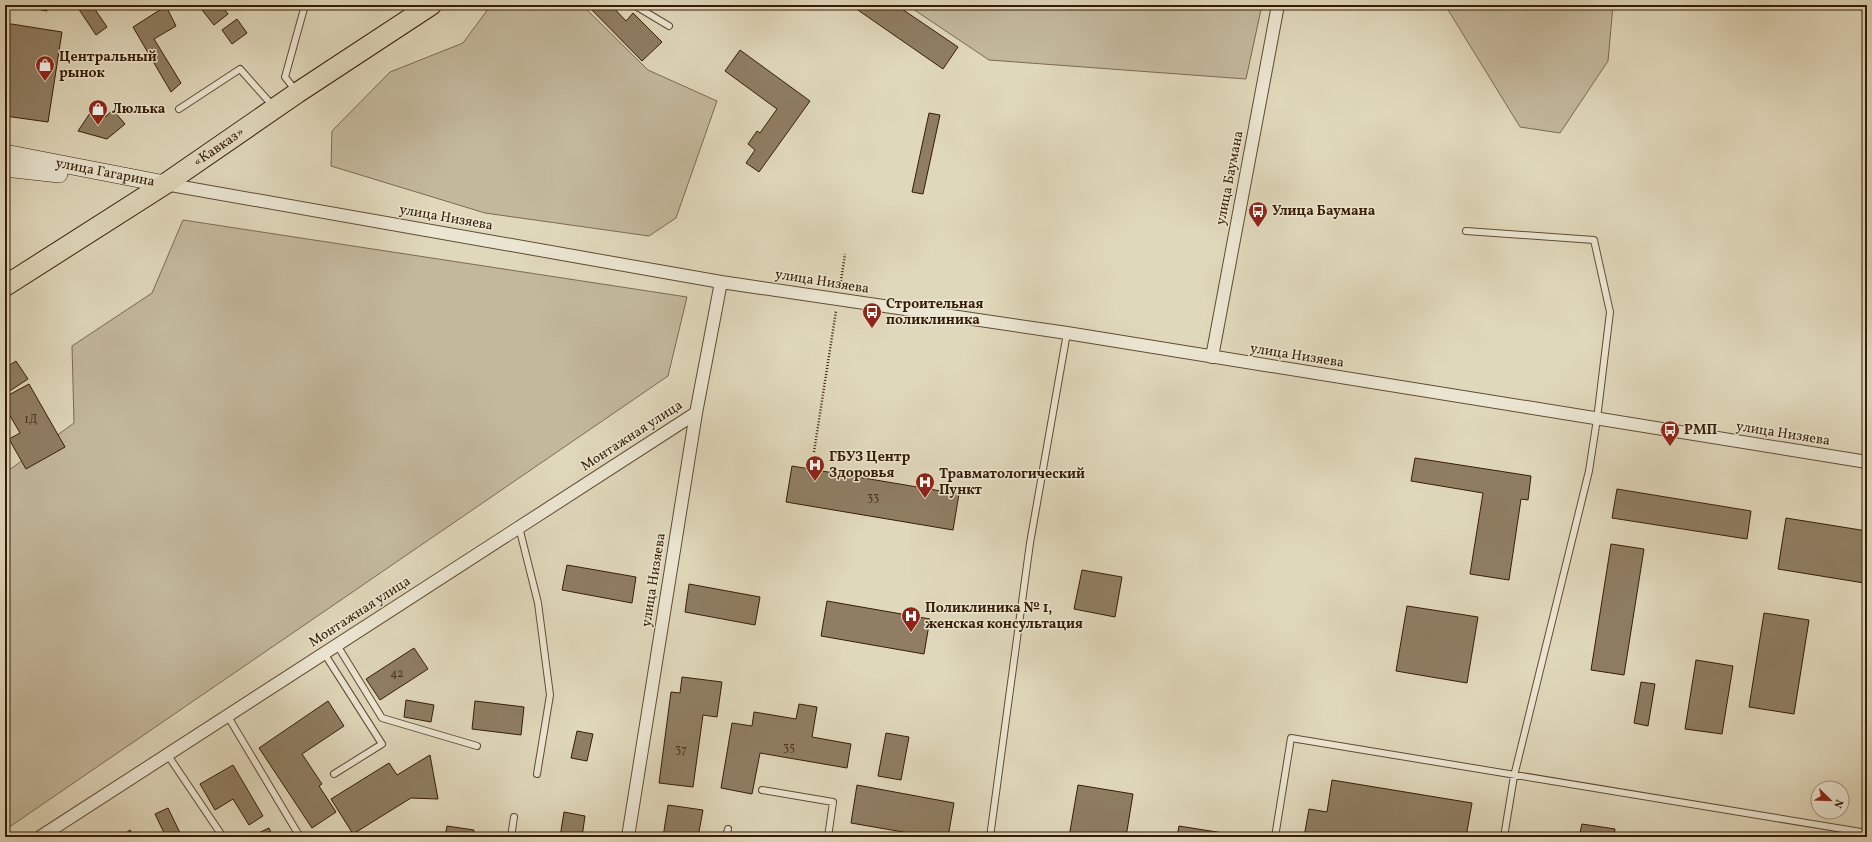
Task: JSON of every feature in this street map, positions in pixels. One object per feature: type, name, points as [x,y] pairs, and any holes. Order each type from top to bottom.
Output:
[{"type":"highway","name":"«Кавказ»","points":[[5,286],[165,184],[297,93],[431,5]]},
{"type":"main road","name":"улица Гагарина","points":[[5,153],[165,184]]},
{"type":"main road","name":"улица Гагарина","points":[[5,168],[165,184]]},
{"type":"street","name":"улица Баумана","points":[[1212,358],[1278,5]]},
{"type":"street","name":"улица Низяева","points":[[165,184],[722,282],[1067,334],[1867,462]]},
{"type":"street","name":"улица Низяева","points":[[628,837],[696,413],[722,282]]},
{"type":"street","name":"Монтажная улица","points":[[40,837],[696,413]]},
{"type":"lane","points":[[297,93],[285,77],[305,5]]},
{"type":"lane","points":[[634,5],[669,26]]},
{"type":"lane","points":[[179,109],[240,69],[275,108]]},
{"type":"lane","points":[[1466,231],[1594,240],[1610,312],[1589,471],[1514,776],[1504,837]]},
{"type":"lane","points":[[990,837],[1030,543],[1067,334]]},
{"type":"lane","points":[[519,527],[538,602],[550,694],[537,774]]},
{"type":"lane","points":[[337,645],[382,718],[477,746]]},
{"type":"lane","points":[[324,653],[382,744],[334,774]]},
{"type":"lane","points":[[227,715],[300,837]]},
{"type":"lane","points":[[1275,837],[1291,738],[1867,835]]},
{"type":"lane","points":[[167,754],[223,837]]},
{"type":"lane","points":[[762,790],[833,802],[828,837]]},
{"type":"lane","points":[[511,837],[514,817]]},
{"type":"lane","points":[[726,837],[728,829]]},
{"type":"path","points":[[814,452],[845,254]]},
{"type":"shaded area","points":[[491,5],[582,5],[648,70],[717,101],[676,218],[649,236],[485,213],[331,166],[332,131],[390,72],[463,43]]},
{"type":"shaded area","points":[[907,5],[1262,5],[1246,79],[989,60]]},
{"type":"shaded area","points":[[1445,5],[1613,5],[1608,61],[1560,133],[1520,127]]},
{"type":"shaded area","points":[[183,220],[687,297],[668,376],[5,830],[5,473],[74,423],[72,346],[152,293]]},
{"type":"building","points":[[15,5],[44,5],[47,11]]},
{"type":"building","points":[[76,5],[92,5],[107,27],[96,35]]},
{"type":"building","points":[[198,5],[221,5],[228,14],[214,25]]},
{"type":"building","points":[[587,5],[611,5],[626,21],[633,13],[662,42],[642,61]]},
{"type":"building","points":[[857,5],[896,5],[958,47],[943,69],[855,8]]},
{"type":"building","points":[[166,6],[176,26],[154,39],[181,83],[171,92],[133,27]]},
{"type":"building","points":[[237,19],[247,33],[232,44],[222,30]]},
{"type":"building","points":[[5,23],[62,32],[48,122],[5,116]]},
{"type":"building","points":[[740,50],[810,101],[759,172],[746,163],[755,150],[748,144],[757,131],[760,133],[777,109],[725,71]]},
{"type":"building","points":[[94,107],[105,117],[113,110],[125,124],[107,139],[78,131]]},
{"type":"building","points":[[929,113],[940,115],[923,194],[912,192]]},
{"type":"building","points":[[16,361],[28,379],[5,394],[5,368]]},
{"type":"building","points":[[29,384],[65,447],[26,469],[9,439],[20,433],[5,407],[5,397]]},
{"type":"building","points":[[1415,458],[1531,476],[1528,500],[1521,499],[1509,580],[1470,574],[1483,493],[1411,481]]},
{"type":"building","points":[[792,466],[959,494],[953,530],[786,502]]},
{"type":"building","points":[[1617,489],[1751,511],[1747,539],[1612,518]]},
{"type":"building","points":[[1786,518],[1867,531],[1867,561],[1864,583],[1778,569]]},
{"type":"building","points":[[1611,544],[1644,549],[1624,675],[1591,670]]},
{"type":"building","points":[[567,565],[636,577],[632,603],[562,590]]},
{"type":"building","points":[[1082,570],[1122,577],[1115,617],[1074,609]]},
{"type":"building","points":[[689,584],[760,597],[755,625],[685,612]]},
{"type":"building","points":[[827,601],[930,619],[924,654],[821,636]]},
{"type":"building","points":[[1407,606],[1478,617],[1467,683],[1396,671]]},
{"type":"building","points":[[1764,613],[1809,620],[1794,714],[1749,707]]},
{"type":"building","points":[[414,648],[428,669],[380,700],[366,679]]},
{"type":"building","points":[[1696,660],[1733,666],[1722,734],[1685,729]]},
{"type":"building","points":[[682,677],[722,682],[717,717],[703,715],[693,787],[659,783],[671,692],[680,693]]},
{"type":"building","points":[[1641,682],[1655,684],[1648,726],[1634,723]]},
{"type":"building","points":[[406,700],[434,705],[431,722],[404,717]]},
{"type":"building","points":[[328,701],[344,726],[302,754],[322,784],[319,786],[336,812],[312,828],[259,748]]},
{"type":"building","points":[[475,701],[524,707],[521,735],[472,729]]},
{"type":"building","points":[[799,704],[817,707],[812,737],[851,744],[847,768],[760,753],[752,794],[721,788],[732,723],[752,726],[754,712],[796,719]]},
{"type":"building","points":[[577,731],[593,734],[587,761],[571,758]]},
{"type":"building","points":[[886,733],[909,737],[901,780],[878,776]]},
{"type":"building","points":[[430,755],[438,799],[411,798],[353,834],[331,799],[389,763],[397,775]]},
{"type":"building","points":[[233,765],[263,816],[249,825],[233,799],[215,810],[200,784]]},
{"type":"building","points":[[1332,780],[1472,803],[1466,837],[1304,837],[1309,809],[1327,812]]},
{"type":"building","points":[[857,785],[954,803],[948,837],[932,837],[851,823]]},
{"type":"building","points":[[1078,785],[1133,794],[1126,837],[1069,837]]},
{"type":"building","points":[[668,805],[703,810],[698,837],[663,837]]},
{"type":"building","points":[[168,808],[182,837],[166,837],[155,814]]},
{"type":"building","points":[[564,812],[585,816],[582,837],[560,837]]},
{"type":"building","points":[[1582,824],[1615,829],[1614,837],[1579,837]]},
{"type":"building","points":[[447,826],[474,830],[473,837],[445,837]]},
{"type":"building","points":[[1179,826],[1223,833],[1223,837],[1177,837]]},
{"type":"building","points":[[269,828],[273,837],[250,837]]},
{"type":"building","points":[[130,830],[134,837],[120,837]]},
{"type":"building","points":[[482,835],[498,837],[481,837]]},
{"type":"place","name":"Центральный рынок","points":[[45,82]]},
{"type":"place","name":"Люлька","points":[[98,126]]},
{"type":"place","name":"Улица Баумана","points":[[1258,228]]},
{"type":"place","name":"Строительная поликлиника","points":[[872,329]]},
{"type":"place","name":"РМП","points":[[1670,447]]},
{"type":"place","name":"ГБУЗ Центр Здоровья","points":[[815,482]]},
{"type":"place","name":"Травматологический Пункт","points":[[925,499]]},
{"type":"place","name":"Поликлиника № 1, женская консультация","points":[[911,633]]}]
